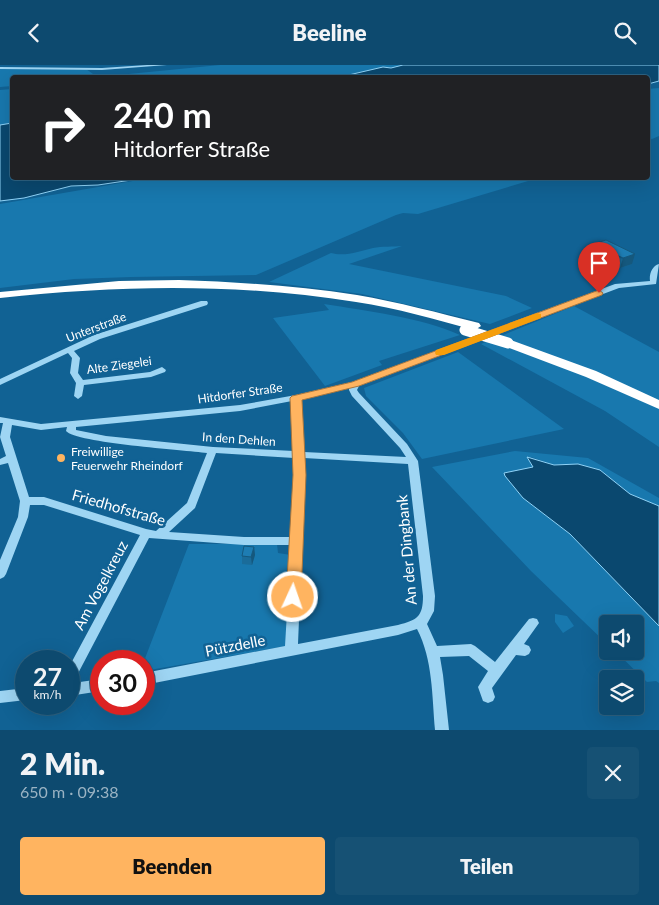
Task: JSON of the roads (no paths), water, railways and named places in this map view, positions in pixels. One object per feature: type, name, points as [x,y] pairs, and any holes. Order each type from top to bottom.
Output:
[{"type":"highway","points":[[0,295],[134,284],[245,286],[345,297],[423,312],[604,373],[659,397]]},
{"type":"highway","points":[[0,300],[107,290],[172,288],[232,290],[343,303],[470,328]]},
{"type":"highway","points":[[512,341],[659,405]]},
{"type":"street","points":[[0,68],[148,67],[165,65]]},
{"type":"street","name":"Hitdorfer Straße","points":[[4,421],[41,427],[240,408],[296,398],[355,384],[618,286],[656,286],[652,277],[656,267],[659,266]]},
{"type":"street","name":"Unterstraße","points":[[0,382],[97,337],[204,303]]},
{"type":"street","name":"Alte Ziegelei","points":[[69,349],[76,358],[74,373],[80,383],[78,396]]},
{"type":"street","name":"Alte Ziegelei","points":[[80,383],[162,371]]},
{"type":"street","points":[[355,384],[353,390],[355,394],[404,446],[414,461]]},
{"type":"street","points":[[291,650],[300,455],[296,398]]},
{"type":"street","points":[[0,574],[23,517],[25,501],[5,437],[4,421]]},
{"type":"street","name":"In den Dehlen","points":[[72,424],[71,431],[90,437],[213,450],[414,461]]},
{"type":"street","name":"Am Vogelkreuz","points":[[80,660],[152,534],[191,505],[213,450]]},
{"type":"street","points":[[0,462],[12,458]]},
{"type":"street","name":"An der Dingbank","points":[[414,461],[429,606],[428,613],[420,623]]},
{"type":"street","name":"Friedhofstraße","points":[[25,501],[44,501],[152,534],[244,541],[296,541]]},
{"type":"street","points":[[420,623],[429,638],[433,652],[442,730]]},
{"type":"street","name":"Pützdelle","points":[[155,677],[398,630],[420,623]]},
{"type":"street","points":[[488,697],[485,687],[496,670],[519,650],[533,623]]},
{"type":"street","points":[[433,652],[471,650],[496,670]]},
{"type":"street","points":[[0,697],[15,696]]},
{"type":"place","name":"Freiwillige Feuerwehr Rheindorf","points":[[61,458]]}]
